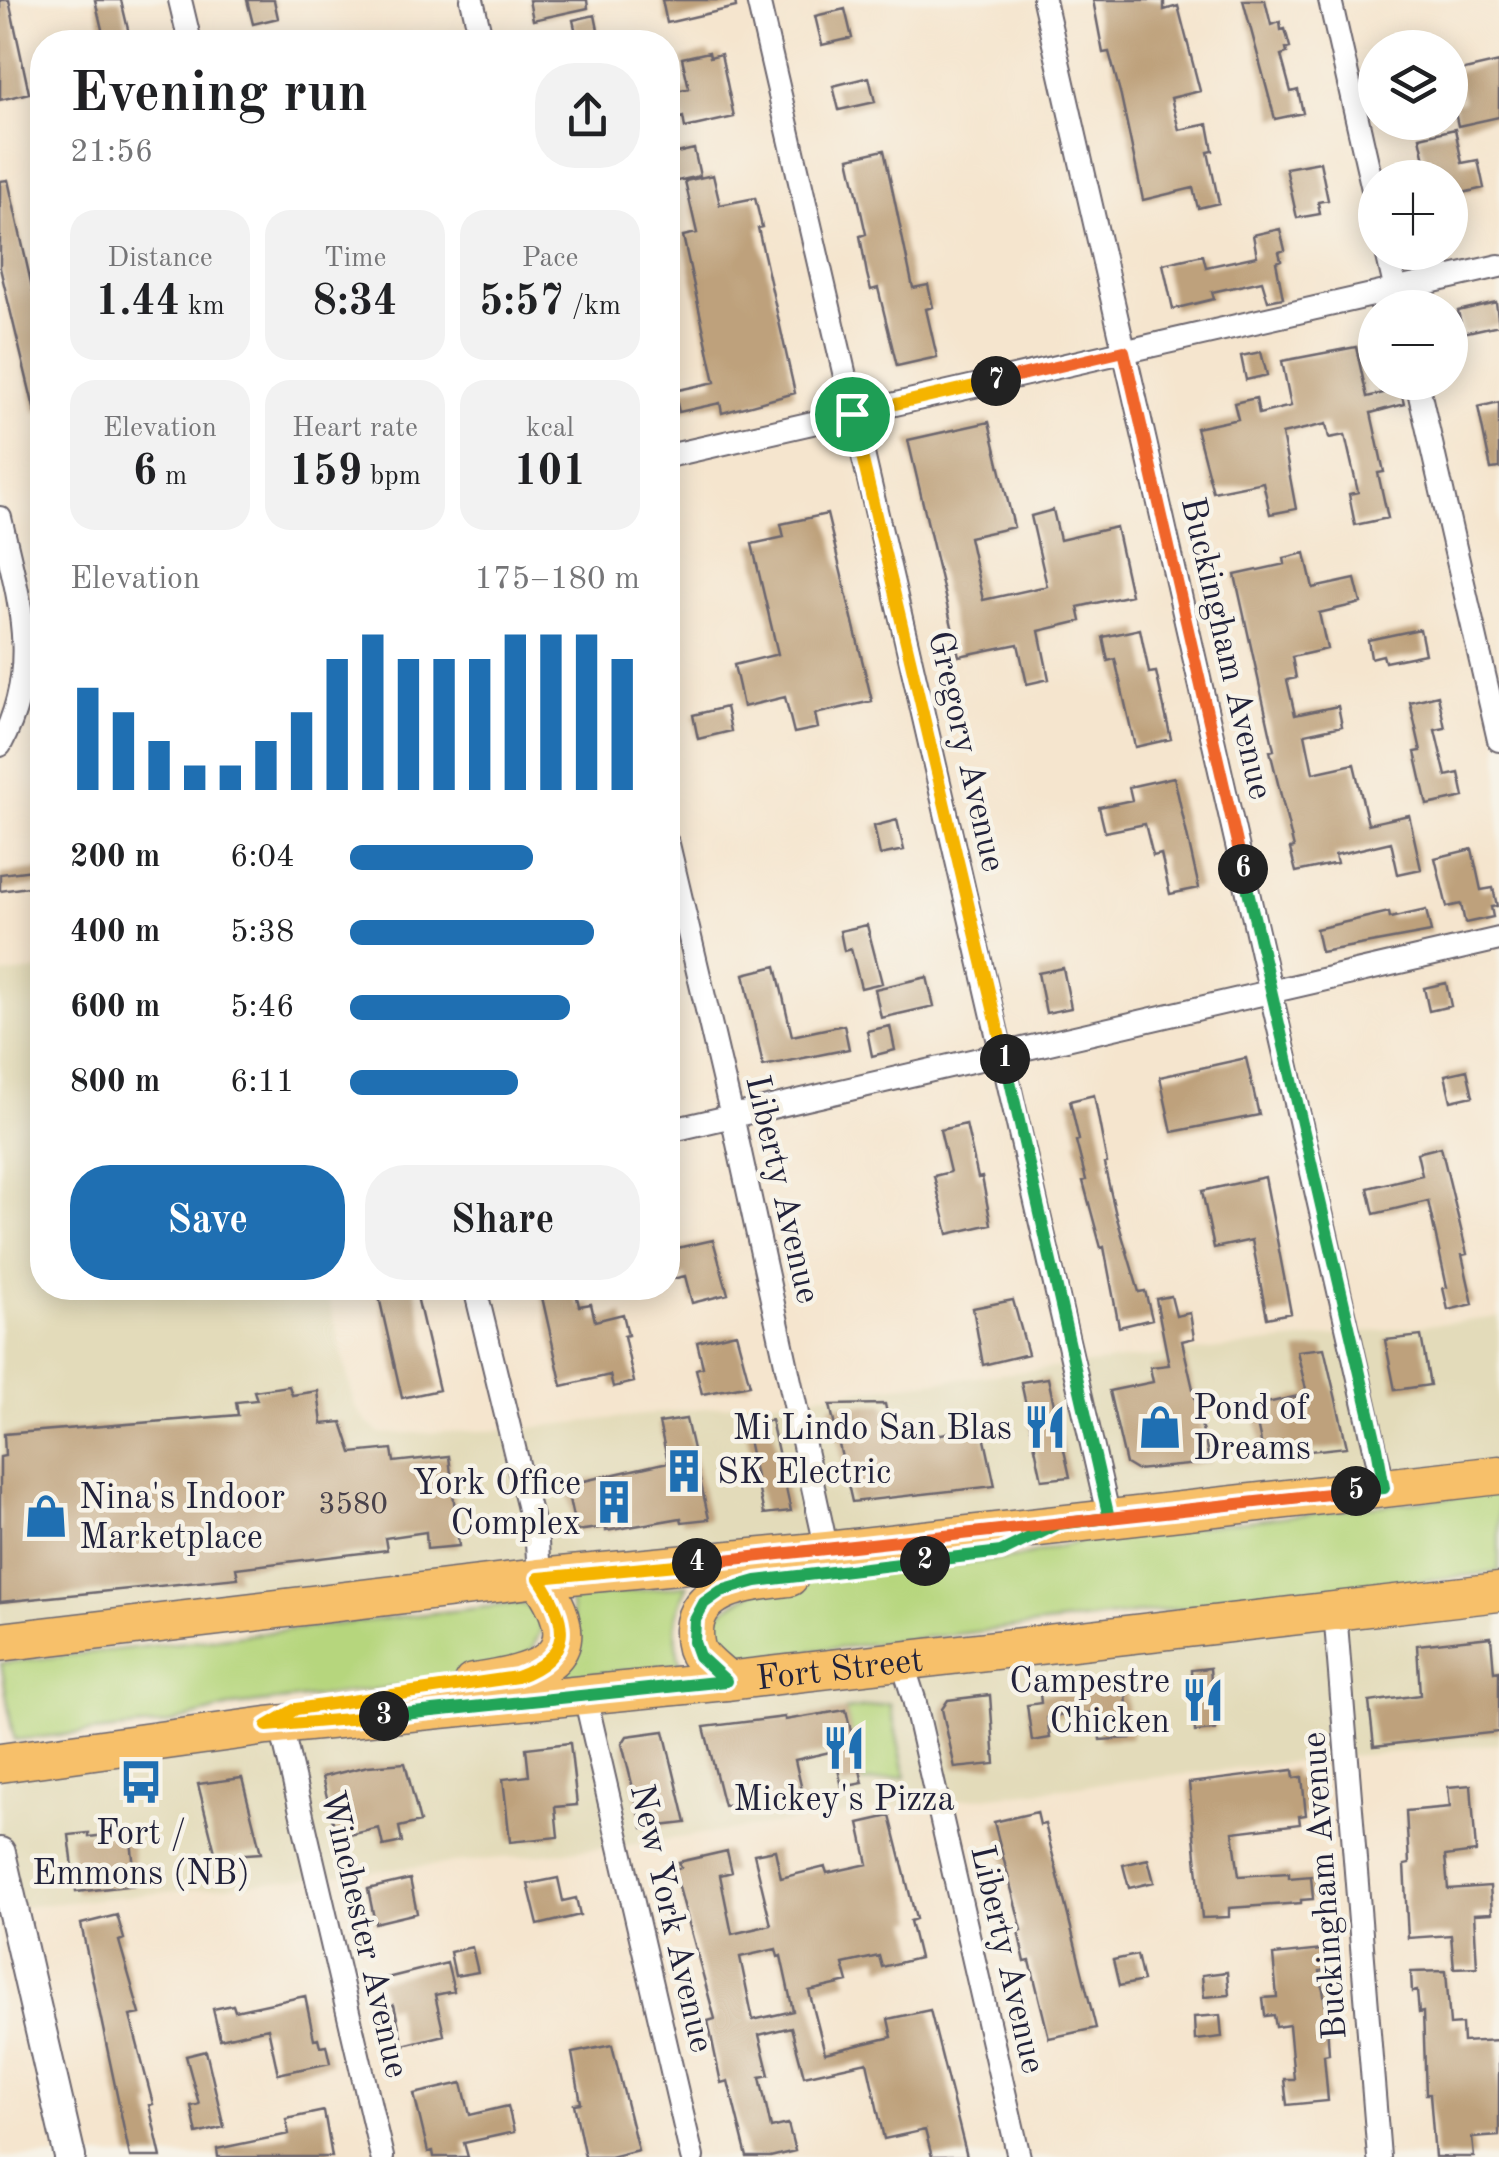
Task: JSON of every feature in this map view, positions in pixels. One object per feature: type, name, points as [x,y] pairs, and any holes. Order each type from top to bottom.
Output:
[{"type":"main road","points":[[0,1642],[539,1578],[827,1551],[1499,1474]]},
{"type":"main road","points":[[726,1681],[699,1656],[694,1642],[695,1620],[704,1603],[721,1591],[756,1581],[1001,1552],[1058,1524]]},
{"type":"main road","points":[[274,1726],[296,1709],[517,1677],[541,1668],[562,1638],[562,1622],[539,1578]]},
{"type":"main road","name":"Fort Street","points":[[0,1763],[274,1726],[726,1681],[1499,1592]]},
{"type":"street","points":[[180,0],[187,30]]},
{"type":"street","points":[[472,0],[479,30]]},
{"type":"street","name":"Gregory Avenue","points":[[758,0],[1109,1518]]},
{"type":"street","name":"Buckingham Avenue","points":[[1044,0],[1384,1488]]},
{"type":"street","points":[[1330,0],[1366,160]]},
{"type":"street","points":[[1426,290],[1499,266]]},
{"type":"street","points":[[680,453],[1124,351],[1358,307]]},
{"type":"street","points":[[1421,400],[1499,740]]},
{"type":"street","points":[[0,518],[26,659],[13,721],[0,745]]},
{"type":"street","name":"Liberty Avenue","points":[[680,895],[827,1551]]},
{"type":"street","points":[[680,1128],[1499,939]]},
{"type":"street","points":[[479,1300],[538,1542],[539,1578]]},
{"type":"street","name":"Buckingham Avenue","points":[[1335,1611],[1379,2157]]},
{"type":"street","name":"Liberty Avenue","points":[[902,1660],[1019,2157]]},
{"type":"street","name":"New York Avenue","points":[[585,1696],[692,2157]]},
{"type":"street","name":"Winchester Avenue","points":[[274,1726],[382,2157]]},
{"type":"street","points":[[0,1853],[70,2157]]},
{"type":"shaded area","points":[[30,971],[30,1300],[329,1300],[355,1406],[381,1434],[511,1430],[1499,1317],[1499,1475],[0,1642],[0,975]]},
{"type":"shaded area","points":[[1499,1592],[1499,1744],[1348,1756],[912,1805],[621,1846],[0,1909],[0,1763]]},
{"type":"green space","points":[[1499,1492],[1499,1572],[741,1659],[727,1657],[710,1639],[710,1627],[718,1613],[764,1585],[1018,1557],[1089,1539]]},
{"type":"green space","points":[[688,1585],[676,1624],[681,1665],[562,1678],[576,1651],[570,1598]]},
{"type":"green space","points":[[520,1603],[532,1608],[541,1619],[541,1630],[532,1650],[487,1677],[234,1706],[163,1725],[15,1740],[12,1730],[1,1663]]},
{"type":"green space","points":[[890,1704],[906,1777],[863,1783],[845,1710]]},
{"type":"building","points":[[0,0],[9,0],[29,93],[0,100]]},
{"type":"building","points":[[95,0],[121,0],[128,30],[102,30]]},
{"type":"building","points":[[247,0],[274,0],[278,18],[253,24]]},
{"type":"building","points":[[529,0],[587,0],[588,8],[533,20]]},
{"type":"building","points":[[662,0],[735,0],[736,7],[667,23]]},
{"type":"building","points":[[1093,0],[1164,0],[1164,10],[1178,6],[1200,91],[1171,98],[1179,130],[1208,124],[1213,151],[1208,152],[1219,203],[1198,208],[1193,188],[1143,200],[1121,96],[1109,52],[1103,53]]},
{"type":"building","points":[[1243,0],[1265,0],[1271,25],[1280,22],[1281,30],[1285,29],[1290,47],[1281,55],[1291,92],[1298,90],[1303,113],[1275,119]]},
{"type":"building","points":[[845,9],[852,38],[822,45],[815,16]]},
{"type":"building","points":[[595,15],[598,30],[575,30],[573,20]]},
{"type":"building","points":[[709,52],[710,57],[721,54],[734,117],[685,128],[683,117],[680,118],[680,90],[689,88],[682,58]]},
{"type":"building","points":[[1499,62],[1499,117],[1468,124],[1468,69]]},
{"type":"building","points":[[869,77],[875,102],[839,110],[833,86]]},
{"type":"building","points":[[1421,140],[1457,140],[1461,160],[1425,160]]},
{"type":"building","points":[[694,149],[700,176],[680,180],[680,152]]},
{"type":"building","points":[[884,150],[913,288],[928,285],[933,307],[926,309],[937,357],[897,366],[878,288],[871,290],[867,274],[860,236],[866,234],[849,158]]},
{"type":"building","points":[[1478,160],[1484,188],[1468,192],[1468,162]]},
{"type":"building","points":[[1320,162],[1328,200],[1318,202],[1320,214],[1297,218],[1286,168]]},
{"type":"building","points":[[713,175],[720,205],[755,198],[762,227],[758,228],[795,393],[722,413],[720,403],[680,412],[680,390],[715,382],[683,236],[697,233],[685,181]]},
{"type":"building","points":[[8,180],[30,278],[30,391],[0,268],[0,181]]},
{"type":"building","points":[[1280,229],[1285,250],[1279,252],[1281,260],[1276,262],[1283,298],[1268,301],[1262,281],[1212,292],[1214,299],[1173,309],[1163,264],[1203,255],[1206,267],[1257,256],[1253,235]]},
{"type":"building","points":[[1496,302],[1499,325],[1468,332],[1468,309]]},
{"type":"building","points":[[1356,347],[1358,400],[1403,400],[1404,404],[1371,413],[1384,472],[1378,473],[1388,518],[1355,525],[1349,494],[1358,492],[1345,435],[1329,438],[1326,424],[1282,434],[1296,509],[1270,514],[1263,482],[1213,492],[1196,428],[1238,419],[1234,403],[1256,398],[1259,414],[1291,406],[1282,361]]},
{"type":"building","points":[[1261,352],[1267,375],[1246,380],[1241,356]]},
{"type":"building","points":[[1499,402],[1499,468],[1491,469],[1478,407]]},
{"type":"building","points":[[989,422],[1014,527],[969,537],[983,600],[1047,586],[1031,516],[1053,510],[1060,540],[1116,527],[1131,595],[1078,607],[1081,621],[1039,631],[1049,679],[1027,684],[1018,644],[959,656],[908,440]]},
{"type":"building","points":[[827,514],[872,701],[815,714],[818,728],[794,733],[785,697],[743,707],[734,665],[778,654],[752,544],[784,537],[781,524]]},
{"type":"building","points":[[1305,553],[1313,588],[1355,579],[1361,603],[1319,613],[1327,649],[1292,657],[1296,678],[1287,680],[1295,715],[1338,706],[1342,726],[1305,734],[1313,773],[1354,764],[1368,824],[1409,815],[1421,869],[1398,874],[1391,842],[1335,855],[1337,863],[1296,872],[1235,575],[1285,564],[1284,558]]},
{"type":"building","points":[[1140,629],[1149,673],[1156,672],[1171,739],[1135,747],[1115,659],[1108,661],[1103,637]]},
{"type":"building","points":[[1420,629],[1425,654],[1385,662],[1383,655],[1371,658],[1368,640]]},
{"type":"building","points":[[1438,695],[1445,728],[1435,730],[1446,776],[1459,773],[1464,797],[1427,805],[1415,752],[1421,751],[1410,702]]},
{"type":"building","points":[[726,707],[731,731],[698,739],[693,715]]},
{"type":"building","points":[[1174,777],[1199,888],[1170,894],[1161,854],[1153,856],[1145,824],[1105,832],[1099,807],[1132,800],[1129,787]]},
{"type":"building","points":[[897,820],[904,850],[880,855],[874,826]]},
{"type":"building","points":[[1472,849],[1481,890],[1493,888],[1497,906],[1491,907],[1493,917],[1465,923],[1461,904],[1447,907],[1435,858]]},
{"type":"building","points":[[30,870],[30,887],[0,891],[0,874]]},
{"type":"building","points":[[1426,910],[1431,932],[1321,952],[1316,929],[1389,912],[1390,918]]},
{"type":"building","points":[[867,925],[882,983],[861,988],[851,949],[844,951],[840,931]]},
{"type":"building","points":[[776,966],[792,1036],[844,1025],[849,1049],[763,1066],[744,974]]},
{"type":"building","points":[[1063,968],[1071,1008],[1046,1013],[1038,973]]},
{"type":"building","points":[[927,977],[934,1006],[881,1018],[875,989]]},
{"type":"building","points":[[1446,983],[1451,1006],[1429,1011],[1424,988]]},
{"type":"building","points":[[890,1026],[895,1050],[872,1056],[867,1031]]},
{"type":"building","points":[[1246,1058],[1259,1115],[1172,1132],[1160,1077]]},
{"type":"building","points":[[1467,1070],[1473,1096],[1451,1101],[1445,1075]]},
{"type":"building","points":[[1094,1095],[1116,1215],[1139,1292],[1145,1291],[1152,1319],[1119,1327],[1104,1247],[1101,1248],[1083,1181],[1086,1180],[1070,1101]]},
{"type":"building","points":[[966,1124],[991,1224],[948,1234],[934,1176],[950,1172],[940,1130]]},
{"type":"building","points":[[1441,1147],[1467,1254],[1462,1255],[1473,1304],[1448,1310],[1443,1288],[1447,1287],[1428,1201],[1374,1214],[1368,1188],[1422,1175],[1417,1153]]},
{"type":"building","points":[[1265,1177],[1291,1313],[1267,1318],[1252,1240],[1214,1248],[1202,1191]]},
{"type":"building","points":[[713,1240],[728,1294],[692,1303],[685,1276],[680,1277],[680,1247]]},
{"type":"building","name":"Pond of Dreams","points":[[1171,1296],[1176,1316],[1190,1313],[1194,1338],[1182,1341],[1210,1463],[1136,1470],[1126,1464],[1109,1391],[1153,1382],[1150,1367],[1169,1365],[1156,1299]]},
{"type":"building","points":[[380,1300],[418,1300],[439,1390],[402,1398]]},
{"type":"building","points":[[543,1300],[591,1304],[595,1321],[623,1314],[634,1382],[613,1387],[610,1375],[562,1386]]},
{"type":"building","points":[[1013,1300],[1028,1354],[983,1365],[973,1308]]},
{"type":"building","points":[[736,1333],[750,1385],[702,1394],[696,1369],[703,1367],[697,1342]]},
{"type":"building","points":[[1421,1336],[1430,1385],[1395,1390],[1385,1340]]},
{"type":"building","points":[[1324,1348],[1347,1447],[1264,1456],[1253,1406],[1307,1394],[1297,1351]]},
{"type":"building","name":"Mi Lindo San Blas","points":[[1048,1378],[1070,1477],[1042,1480],[1021,1382]]},
{"type":"building","points":[[289,1386],[292,1395],[318,1391],[322,1424],[342,1422],[352,1453],[392,1449],[394,1462],[449,1456],[459,1546],[427,1549],[426,1532],[385,1538],[387,1550],[236,1568],[238,1578],[0,1602],[0,1457],[5,1456],[4,1434],[238,1415],[236,1402],[257,1400],[254,1391]]},
{"type":"building","points":[[885,1404],[890,1428],[917,1423],[921,1438],[982,1426],[995,1486],[852,1502],[830,1405]]},
{"type":"building","points":[[686,1419],[709,1519],[682,1522],[681,1518],[606,1531],[606,1527],[576,1531],[566,1485],[668,1462],[659,1423]]},
{"type":"building","points":[[771,1420],[791,1511],[764,1514],[745,1426]]},
{"type":"building","points":[[1491,1637],[1494,1672],[1499,1671],[1499,1732],[1374,1746],[1369,1702],[1420,1695],[1417,1645]]},
{"type":"building","name":"Campestre Chicken","points":[[1210,1668],[1215,1730],[1195,1732],[1191,1670]]},
{"type":"building","points":[[1124,1679],[1131,1738],[1100,1740],[1097,1712],[1047,1717],[1050,1738],[1032,1741],[1027,1705],[1041,1703],[1040,1694],[1095,1688],[1095,1682]]},
{"type":"building","points":[[990,1695],[995,1764],[955,1768],[942,1709],[948,1700]]},
{"type":"building","points":[[846,1710],[863,1783],[842,1787],[834,1751],[795,1760],[805,1803],[785,1805],[783,1799],[724,1806],[704,1727]]},
{"type":"building","points":[[664,1731],[686,1823],[643,1828],[622,1744],[627,1736]]},
{"type":"building","points":[[570,1743],[577,1805],[555,1807],[558,1837],[510,1842],[503,1779],[529,1776],[526,1748]]},
{"type":"building","points":[[405,1763],[420,1822],[399,1827],[402,1842],[383,1846],[379,1828],[337,1838],[322,1777],[368,1766]]},
{"type":"building","points":[[1293,1770],[1294,1778],[1302,1777],[1306,1815],[1299,1816],[1300,1824],[1233,1832],[1239,1876],[1311,1876],[1313,1899],[1229,1908],[1229,1917],[1202,1918],[1189,1783]]},
{"type":"building","points":[[242,1778],[261,1853],[216,1856],[198,1784]]},
{"type":"building","points":[[1471,1785],[1476,1852],[1445,1856],[1448,1889],[1490,1886],[1492,1913],[1474,1914],[1477,1967],[1454,1968],[1451,1935],[1408,1938],[1406,1811],[1450,1807],[1448,1787]]},
{"type":"building","points":[[1037,1812],[1040,1825],[1045,1824],[1096,2028],[1049,2038],[1030,1961],[1025,1962],[1018,1931],[1022,1930],[994,1822]]},
{"type":"building","points":[[890,1816],[916,1919],[910,1921],[919,1958],[882,1967],[879,1956],[843,1964],[848,1982],[809,1991],[825,2053],[892,2037],[888,2019],[930,2010],[967,2157],[932,2157],[925,2130],[884,2139],[867,2062],[804,2076],[791,2027],[759,2035],[769,2075],[760,2077],[771,2128],[788,2124],[795,2151],[747,2157],[728,2081],[721,2083],[708,2021],[715,2019],[674,1869],[681,1867],[679,1862],[727,1851],[732,1872],[720,1875],[732,1934],[771,1925],[754,1854],[775,1850],[781,1878],[825,1867],[827,1873],[868,1864],[859,1823]],"holes":[[[776,1949],[778,1957],[781,1956],[793,2011],[753,2020],[740,1957]]]},
{"type":"building","points":[[130,1832],[136,1885],[76,1892],[69,1835]]},
{"type":"building","points":[[1148,1859],[1154,1882],[1129,1888],[1123,1865]]},
{"type":"building","points":[[558,1878],[563,1901],[576,1898],[580,1915],[538,1925],[528,1884]]},
{"type":"building","points":[[410,1879],[417,1913],[375,1923],[368,1889]]},
{"type":"building","points":[[117,1915],[124,1939],[119,1941],[140,2014],[130,2016],[153,2104],[149,2105],[161,2157],[130,2157],[81,1924]]},
{"type":"building","points":[[472,1947],[478,1972],[455,1976],[450,1952]]},
{"type":"building","points":[[1322,1950],[1328,2101],[1287,2105],[1284,2079],[1294,2079],[1289,2025],[1276,2027],[1274,2015],[1265,2016],[1263,1998],[1277,1997],[1273,1955]]},
{"type":"building","points":[[1137,1955],[1143,1981],[1119,1986],[1113,1960]]},
{"type":"building","points":[[447,1963],[454,1991],[435,1995],[444,2035],[403,2045],[394,2005],[386,2007],[379,1980]]},
{"type":"building","points":[[1446,1971],[1450,2025],[1462,2024],[1463,2042],[1499,2040],[1499,2136],[1472,2138],[1474,2157],[1435,2157],[1430,2094],[1426,2094],[1423,2012],[1419,2013],[1417,1991],[1412,1992],[1411,1972]]},
{"type":"building","points":[[1227,1972],[1229,1995],[1204,1997],[1202,1975]]},
{"type":"building","points":[[305,1996],[314,2039],[318,2038],[320,2046],[326,2045],[330,2063],[278,2074],[268,2028],[220,2039],[213,2009],[233,2005],[235,2011]]},
{"type":"building","points":[[1220,2015],[1222,2037],[1195,2040],[1194,2017]]},
{"type":"building","points":[[612,2045],[638,2150],[610,2157],[585,2157],[574,2104],[581,2103],[572,2053]]},
{"type":"building","points":[[206,2051],[224,2127],[197,2134],[191,2106],[199,2104],[186,2056]]},
{"type":"building","points":[[462,2083],[470,2115],[508,2106],[514,2132],[464,2143],[468,2157],[434,2157],[433,2151],[428,2152],[414,2094]]},
{"type":"building","points":[[324,2111],[332,2157],[218,2157],[217,2149],[289,2134],[286,2119]]},
{"type":"place","name":"Mi Lindo San Blas","points":[[1045,1427]]},
{"type":"place","name":"Pond of Dreams","points":[[1160,1427]]},
{"type":"place","name":"SK Electric","points":[[684,1471]]},
{"type":"place","name":"York Office Complex","points":[[614,1502]]},
{"type":"place","name":"Nina's Indoor Marketplace","points":[[46,1516]]},
{"type":"place","name":"Campestre Chicken","points":[[1203,1700]]},
{"type":"place","name":"Mickey's Pizza","points":[[844,1748]]},
{"type":"place","name":"Fort / Emmons (NB)","points":[[141,1782]]},
{"type":"route","points":[[852,414],[1109,1518],[1058,1524],[1001,1552],[756,1581],[721,1591],[704,1603],[695,1620],[694,1642],[699,1656],[726,1681],[267,1726],[296,1709],[517,1677],[541,1668],[562,1638],[562,1622],[539,1578],[827,1551],[1109,1518],[1384,1488],[1124,351],[852,414]]}]
